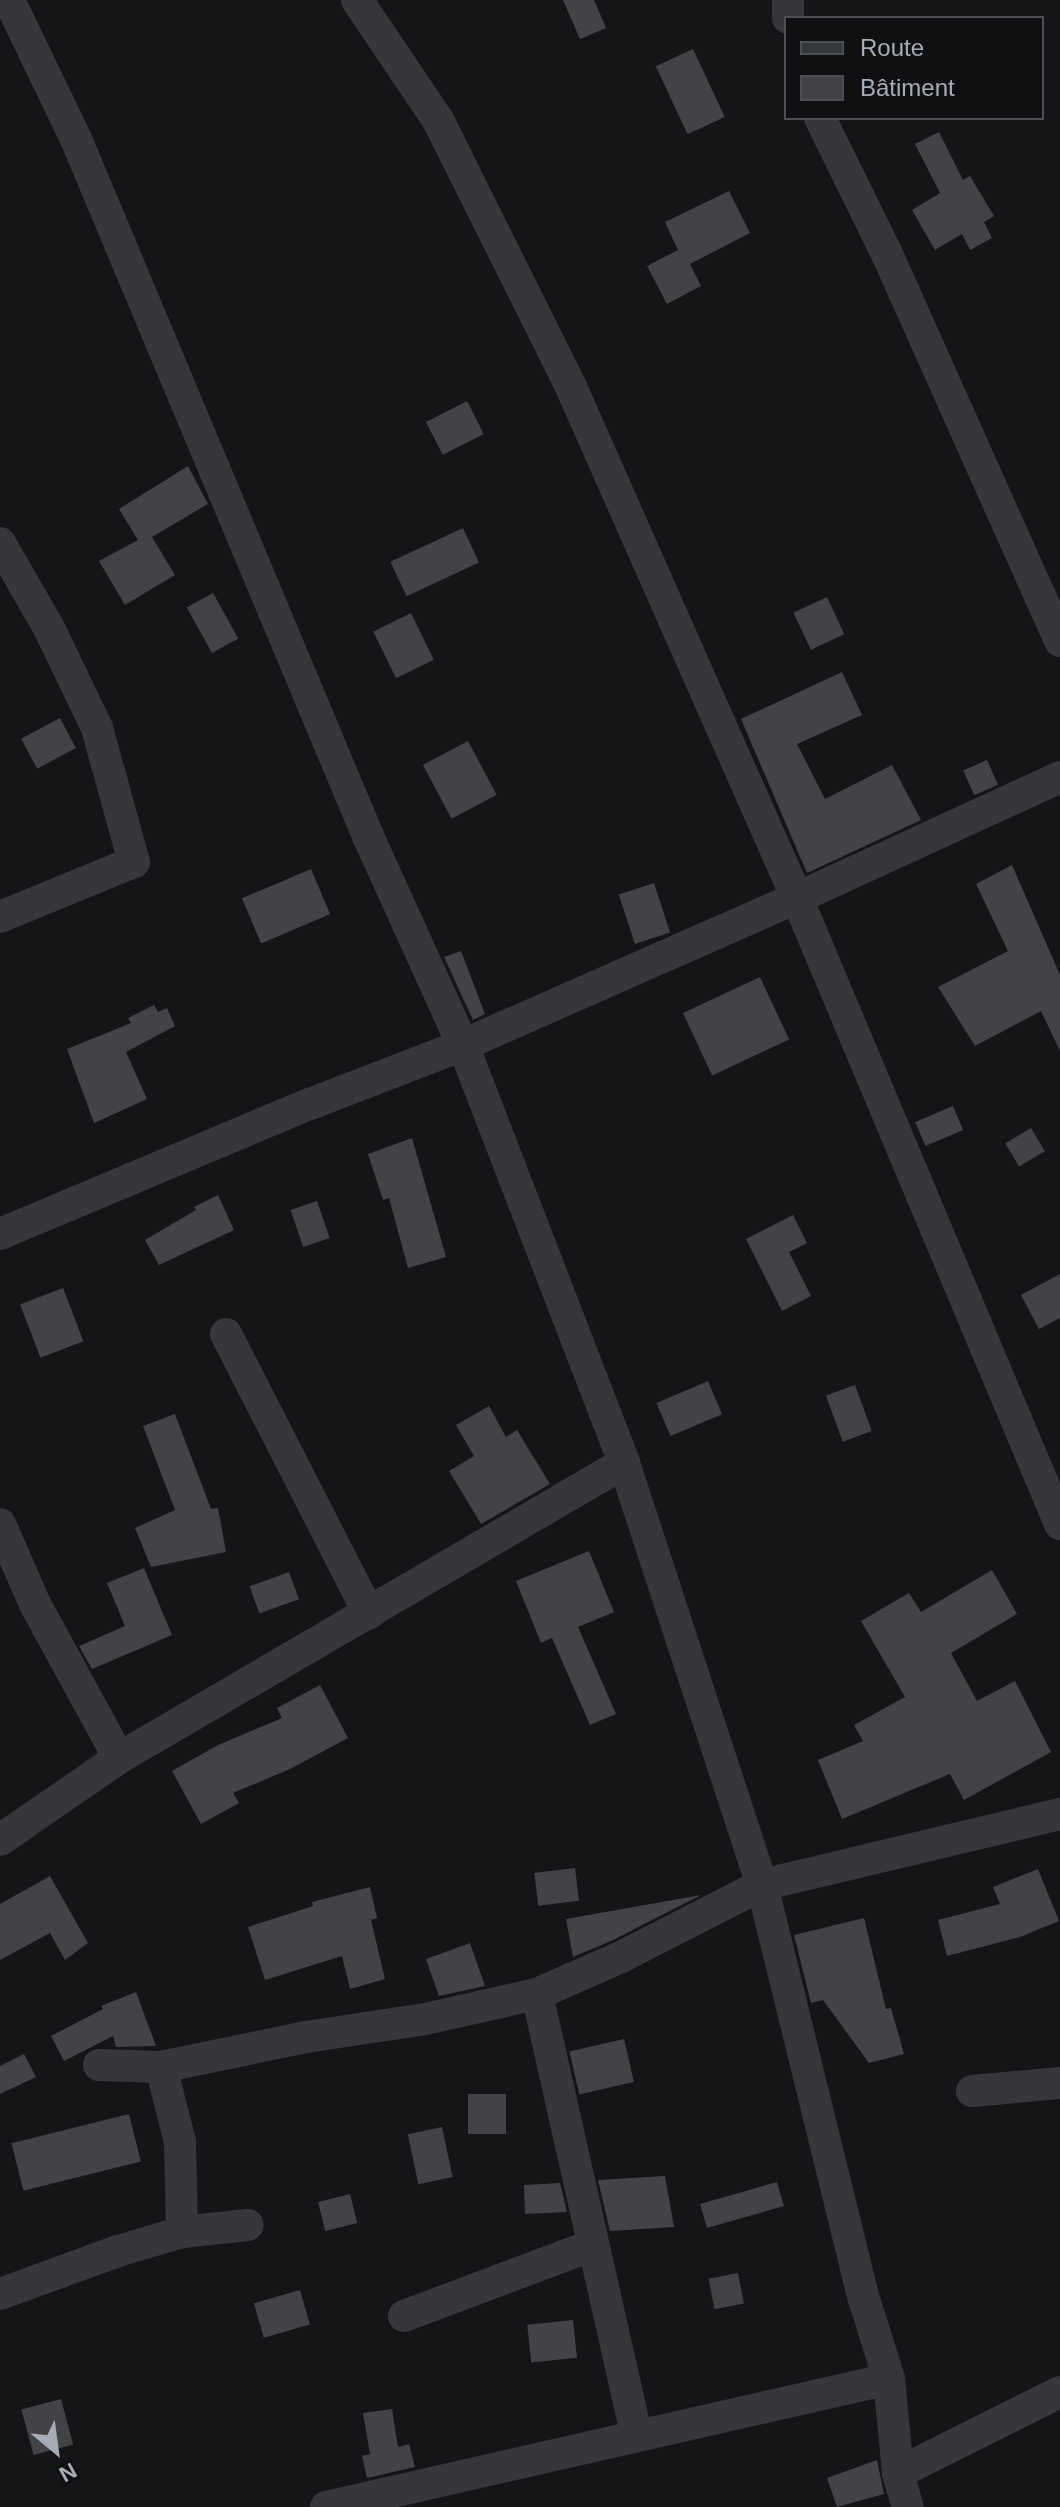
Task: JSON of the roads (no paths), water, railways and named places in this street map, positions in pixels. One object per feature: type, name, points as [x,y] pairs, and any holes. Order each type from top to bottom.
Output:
[{"type":"street","points":[[9,0],[76,139],[368,836],[463,1045],[624,1463],[762,1885],[864,2299],[889,2379],[898,2473],[908,2507]]},
{"type":"street","points":[[357,0],[438,120],[571,387],[797,898],[1060,1524]]},
{"type":"street","points":[[821,120],[887,254],[1060,641]]},
{"type":"street","points":[[0,543],[48,626],[97,728],[134,862],[0,917]]},
{"type":"street","points":[[0,1234],[310,1104],[463,1045],[797,898],[1060,777]]},
{"type":"street","points":[[226,1334],[369,1613]]},
{"type":"street","points":[[0,1840],[119,1758],[624,1463]]},
{"type":"street","points":[[0,1524],[35,1604],[119,1758]]},
{"type":"street","points":[[99,2065],[161,2067],[306,2037],[425,2019],[537,1994],[621,1957],[762,1885],[1060,1814]]},
{"type":"street","points":[[537,1994],[636,2435]]},
{"type":"street","points":[[161,2067],[180,2142],[182,2232]]},
{"type":"street","points":[[972,2091],[1060,2083]]},
{"type":"street","points":[[0,2294],[118,2251],[182,2232],[248,2225]]},
{"type":"street","points":[[404,2316],[593,2245]]},
{"type":"street","points":[[326,2507],[889,2379]]},
{"type":"street","points":[[898,2473],[1060,2392]]}]
